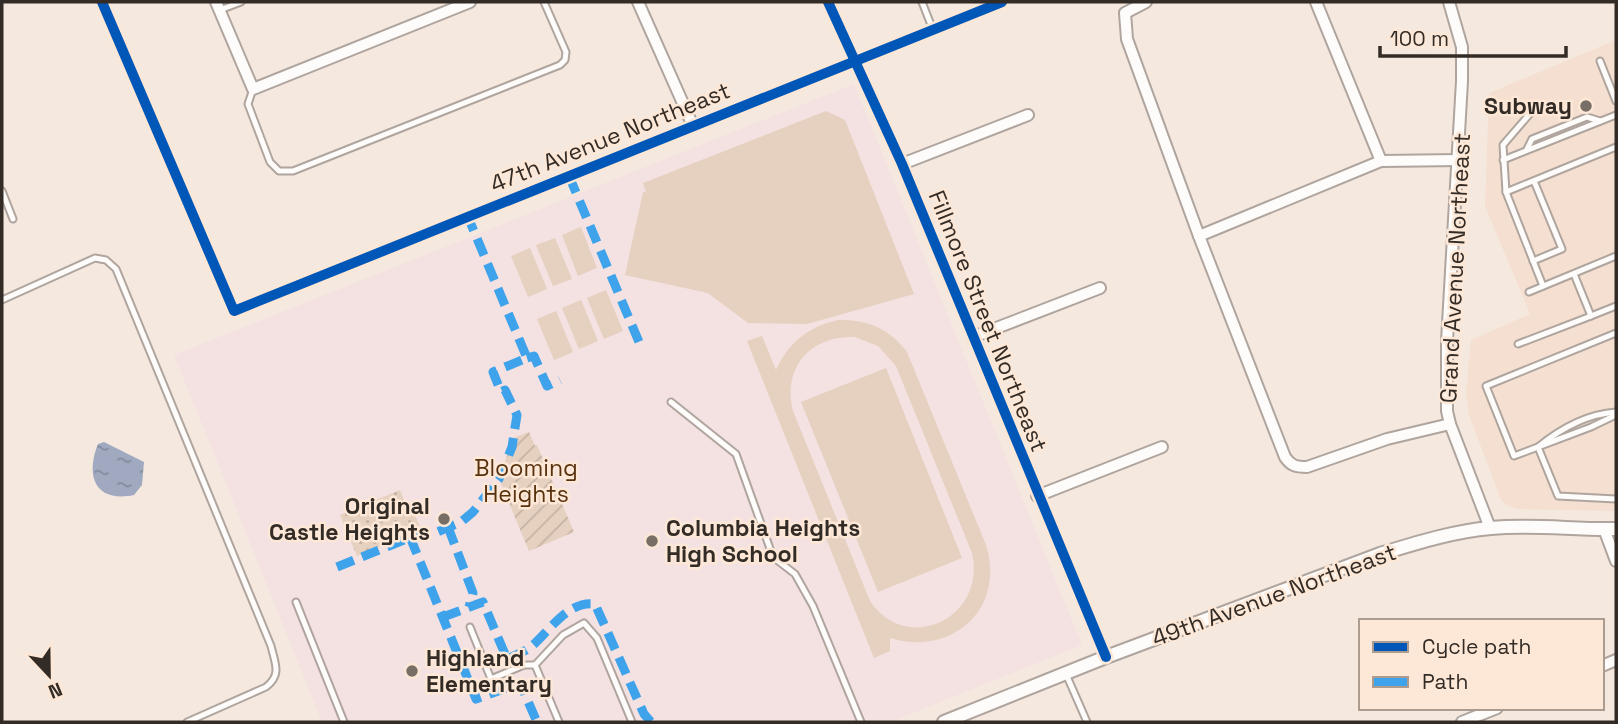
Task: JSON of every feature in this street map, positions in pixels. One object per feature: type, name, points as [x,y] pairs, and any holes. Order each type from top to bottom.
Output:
[{"type":"street","name":"47th Avenue Northeast","points":[[102,2],[234,311],[1002,2]]},
{"type":"street","points":[[218,6],[253,89],[470,2]]},
{"type":"street","points":[[638,2],[693,126]]},
{"type":"street","name":"Fillmore Street Northeast","points":[[828,2],[902,164],[1037,496],[1106,657]]},
{"type":"street","points":[[1146,2],[1125,13],[1127,38],[1199,236],[1290,464],[1307,467],[1387,439],[1450,424]]},
{"type":"street","points":[[1317,2],[1381,161]]},
{"type":"street","name":"Grand Avenue Northeast","points":[[1449,2],[1462,47],[1460,160],[1447,341],[1447,411],[1490,528]]},
{"type":"street","points":[[902,164],[1028,115]]},
{"type":"street","points":[[1199,236],[1381,161],[1460,160]]},
{"type":"street","points":[[973,337],[1100,288]]},
{"type":"street","points":[[1037,496],[1162,447]]},
{"type":"street","name":"49th Avenue Northeast","points":[[944,722],[1106,657],[1380,554],[1419,542],[1490,528],[1521,526],[1610,529]]},
{"type":"street","points":[[1610,529],[1616,561]]},
{"type":"street","points":[[1462,722],[1492,710]]},
{"type":"lane","points":[[218,6],[241,2]]},
{"type":"lane","points":[[253,89],[248,104],[271,162],[279,171],[293,170],[560,65],[565,60],[566,52],[544,2]]},
{"type":"lane","points":[[922,2],[933,30]]},
{"type":"lane","points":[[1600,61],[1616,101]]},
{"type":"lane","points":[[1534,110],[1503,145],[1503,160],[1506,192],[1543,286]]},
{"type":"lane","points":[[1503,160],[1616,115]]},
{"type":"lane","points":[[1506,192],[1616,147]]},
{"type":"lane","points":[[1533,261],[1562,249],[1534,181]]},
{"type":"lane","points":[[2,191],[13,219]]},
{"type":"lane","points":[[1529,292],[1616,256]]},
{"type":"lane","points":[[2,300],[95,258],[106,260],[117,269],[271,646],[277,671],[274,681],[266,687],[187,722]]},
{"type":"lane","points":[[1574,274],[1591,316]]},
{"type":"lane","points":[[1518,344],[1616,306]]},
{"type":"lane","points":[[1616,333],[1486,386],[1514,456],[1616,414]]},
{"type":"lane","points":[[671,402],[736,454],[773,557],[795,574],[813,606],[861,722]]},
{"type":"lane","points":[[1538,447],[1558,496],[1616,499]]},
{"type":"lane","points":[[296,603],[344,722]]},
{"type":"lane","points":[[470,627],[491,679],[524,665],[534,665],[564,635],[584,623],[597,638],[632,722]]},
{"type":"lane","points":[[534,665],[559,722]]},
{"type":"lane","points":[[1066,673],[1087,722]]},
{"type":"shaded area","points":[[1616,40],[1616,511],[1516,509],[1501,500],[1469,415],[1466,393],[1471,340],[1530,314],[1485,206],[1489,93]]},
{"type":"shaded area","points":[[854,84],[1082,645],[891,722],[322,722],[174,355]]},
{"type":"green space","points":[[826,111],[845,120],[914,294],[807,324],[748,323],[708,293],[625,275],[643,192],[646,192],[643,183]]},
{"type":"green space","points":[[581,227],[597,268],[578,276],[562,235]]},
{"type":"green space","points":[[555,238],[572,279],[553,286],[536,245]]},
{"type":"green space","points":[[530,248],[547,289],[528,297],[511,256]]},
{"type":"green space","points":[[606,290],[623,331],[604,339],[587,298]]},
{"type":"green space","points":[[581,300],[598,341],[579,349],[562,308]]},
{"type":"green space","points":[[556,311],[573,352],[554,360],[537,319]]},
{"type":"green space","points":[[849,320],[877,327],[893,337],[907,352],[986,545],[990,568],[988,589],[981,608],[969,623],[953,634],[934,640],[913,642],[890,638],[890,651],[874,658],[747,341],[762,336],[776,370],[793,344],[827,323]],"holes":[[[855,337],[878,346],[896,366],[972,553],[973,576],[968,596],[956,611],[940,622],[922,627],[904,626],[886,617],[870,601],[793,411],[791,395],[796,368],[813,348],[839,338]]]},
{"type":"green space","points":[[886,368],[962,558],[878,592],[801,402]]},
{"type":"green space","name":"Blooming Heights","points":[[529,432],[574,532],[529,551],[499,479],[513,438]]},
{"type":"green space","points":[[400,490],[406,505],[411,505],[420,527],[414,533],[357,556],[340,515]]},
{"type":"water","points":[[104,442],[144,462],[142,485],[134,495],[110,495],[96,484],[93,476],[94,456],[98,444]]},
{"type":"marked path","points":[[569,176],[639,342]]},
{"type":"marked path","points":[[337,567],[414,536],[430,535],[461,522],[473,512],[499,479],[512,447],[517,415],[505,390],[501,392],[493,372],[527,358],[468,217]]},
{"type":"marked path","points":[[527,358],[534,356],[547,386],[560,380]]},
{"type":"marked path","points":[[448,527],[473,593],[469,607]]},
{"type":"marked path","points":[[410,537],[476,699],[520,683],[537,722]]},
{"type":"marked path","points":[[443,617],[483,602],[507,659],[532,646],[568,611],[586,604],[595,604],[644,714],[651,722]]},
{"type":"cycle path","points":[[102,2],[234,311],[1002,2]]},
{"type":"cycle path","points":[[828,2],[902,164],[1106,657]]},
{"type":"place","name":"Subway","points":[[1586,106]]},
{"type":"place","name":"Original Castle Heights","points":[[444,519]]},
{"type":"place","name":"Columbia Heights High School","points":[[652,541]]},
{"type":"place","name":"Highland Elementary","points":[[412,671]]}]
